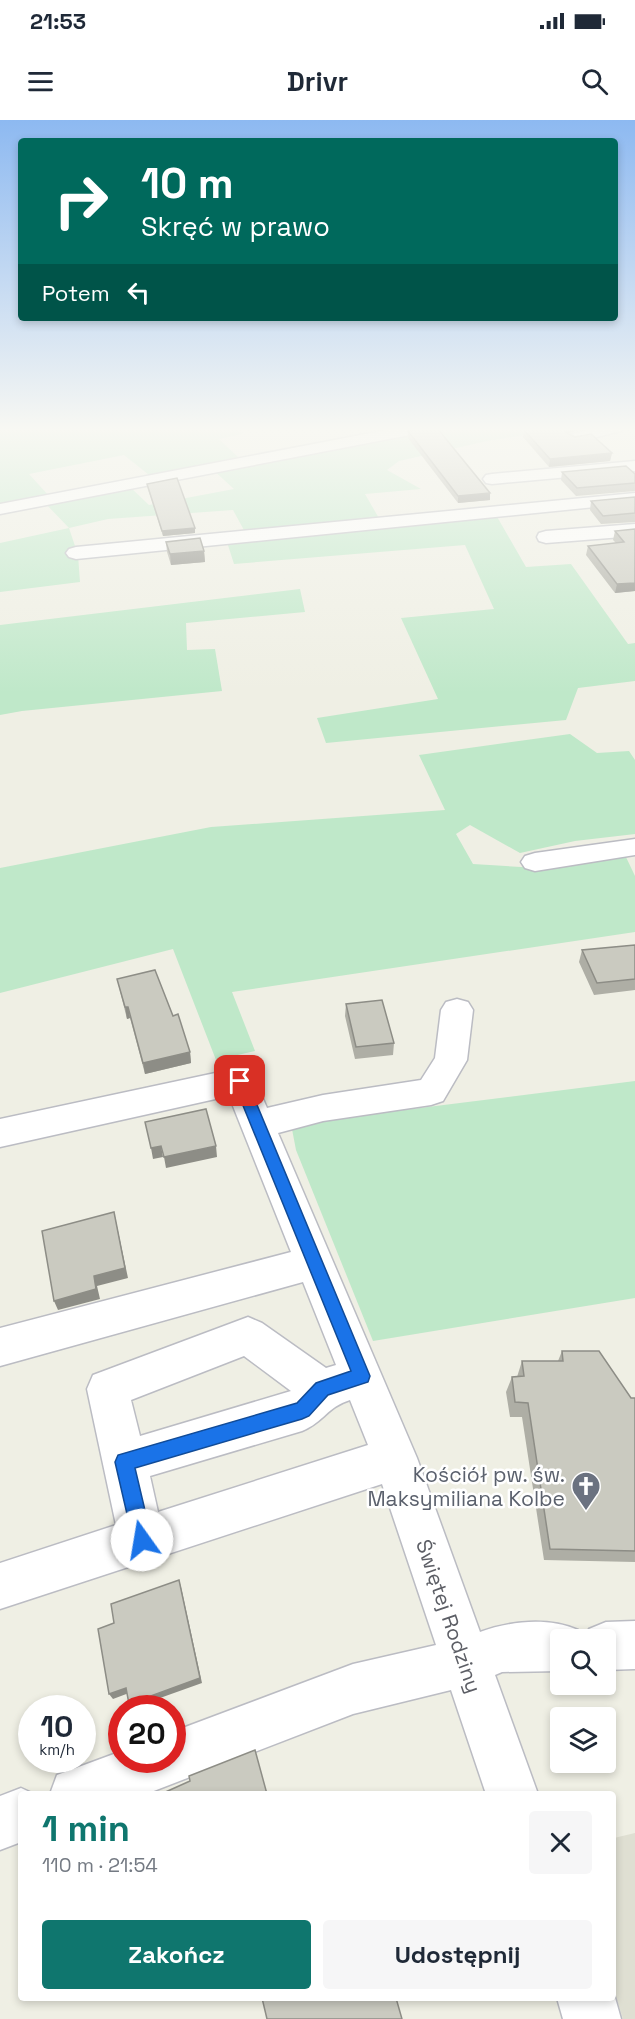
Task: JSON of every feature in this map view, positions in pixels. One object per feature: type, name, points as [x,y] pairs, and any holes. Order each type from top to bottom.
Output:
[{"type":"street","points":[[76,553],[443,517]]},
{"type":"street","points":[[546,537],[635,530]]},
{"type":"street","points":[[535,862],[635,847]]},
{"type":"street","points":[[258,1124],[323,1108],[431,1092],[451,1059],[457,1010]]},
{"type":"street","name":"Świętej Rodziny","points":[[0,1133],[238,1077],[395,1458],[511,1791]]},
{"type":"street","points":[[0,1347],[316,1262]]},
{"type":"street","points":[[142,1540],[108,1389],[248,1336],[322,1389]]},
{"type":"street","points":[[124,1462],[302,1410],[322,1389],[362,1376]]},
{"type":"street","points":[[0,1586],[395,1458]]},
{"type":"street","points":[[616,1646],[635,1645]]},
{"type":"street","points":[[186,1753],[353,1689],[465,1662],[502,1648],[550,1647]]},
{"type":"street","points":[[84,1791],[133,1773]]},
{"type":"street","points":[[0,1823],[18,1816]]},
{"type":"street","points":[[587,2001],[592,2019]]},
{"type":"shaded area","points":[[635,1833],[635,2019],[623,2019],[616,1997],[616,1838]]},
{"type":"green space","points":[[58,517],[141,517],[108,519],[69,528]]},
{"type":"green space","points":[[237,517],[378,517],[380,520],[245,532]]},
{"type":"green space","points":[[497,517],[526,567],[571,564],[628,644],[635,643],[635,681],[578,688],[566,720],[326,743],[317,718],[438,699],[401,618],[494,609],[465,545],[234,564],[227,542]]},
{"type":"green space","points":[[69,528],[78,555],[80,582],[0,592],[0,543]]},
{"type":"green space","points":[[300,589],[305,612],[186,623],[187,650],[215,649],[222,691],[0,715],[0,625]]},
{"type":"green space","points":[[570,734],[597,753],[629,751],[635,760],[635,834],[575,841],[520,853],[470,825],[456,834],[473,864],[521,867],[625,855],[635,876],[635,932],[232,992],[255,1051],[216,1060],[173,949],[0,993],[0,868],[211,827],[445,810],[419,755]]},
{"type":"green space","points":[[635,1081],[635,1298],[373,1341],[296,1150],[291,1124]]},
{"type":"building","points":[[157,517],[191,517],[195,528],[162,531]]},
{"type":"building","points":[[635,529],[635,583],[617,584],[588,546],[624,542],[615,531]]},
{"type":"building","points":[[200,538],[204,551],[170,554],[166,542]]},
{"type":"building","points":[[635,945],[635,979],[597,983],[582,950]]},
{"type":"building","points":[[155,970],[173,1016],[178,1014],[190,1052],[143,1063],[128,1007],[125,1007],[117,979]]},
{"type":"building","points":[[382,1000],[394,1043],[356,1047],[346,1004]]},
{"type":"building","points":[[206,1109],[216,1146],[164,1157],[161,1146],[151,1148],[145,1122]]},
{"type":"building","points":[[114,1212],[125,1268],[94,1276],[96,1289],[54,1301],[42,1231]]},
{"type":"building","name":"Kościół pw. św. Maksymiliana Kolbe","points":[[562,1351],[599,1351],[631,1398],[635,1398],[635,1551],[550,1549],[528,1403],[515,1402],[512,1377],[524,1376],[522,1361],[563,1361]]},
{"type":"building","points":[[179,1580],[200,1678],[154,1695],[127,1695],[126,1688],[109,1694],[98,1629],[114,1623],[111,1604]]},
{"type":"building","points":[[255,1750],[266,1791],[168,1791],[190,1781],[189,1776]]},
{"type":"building","points":[[263,2001],[397,2001],[402,2019],[267,2019]]},
{"type":"place","name":"Kościół pw. św. Maksymiliana Kolbe","points":[[586,1512]]},
{"type":"route","points":[[142,1540],[124,1462],[302,1410],[322,1389],[362,1376],[240,1081]]}]
